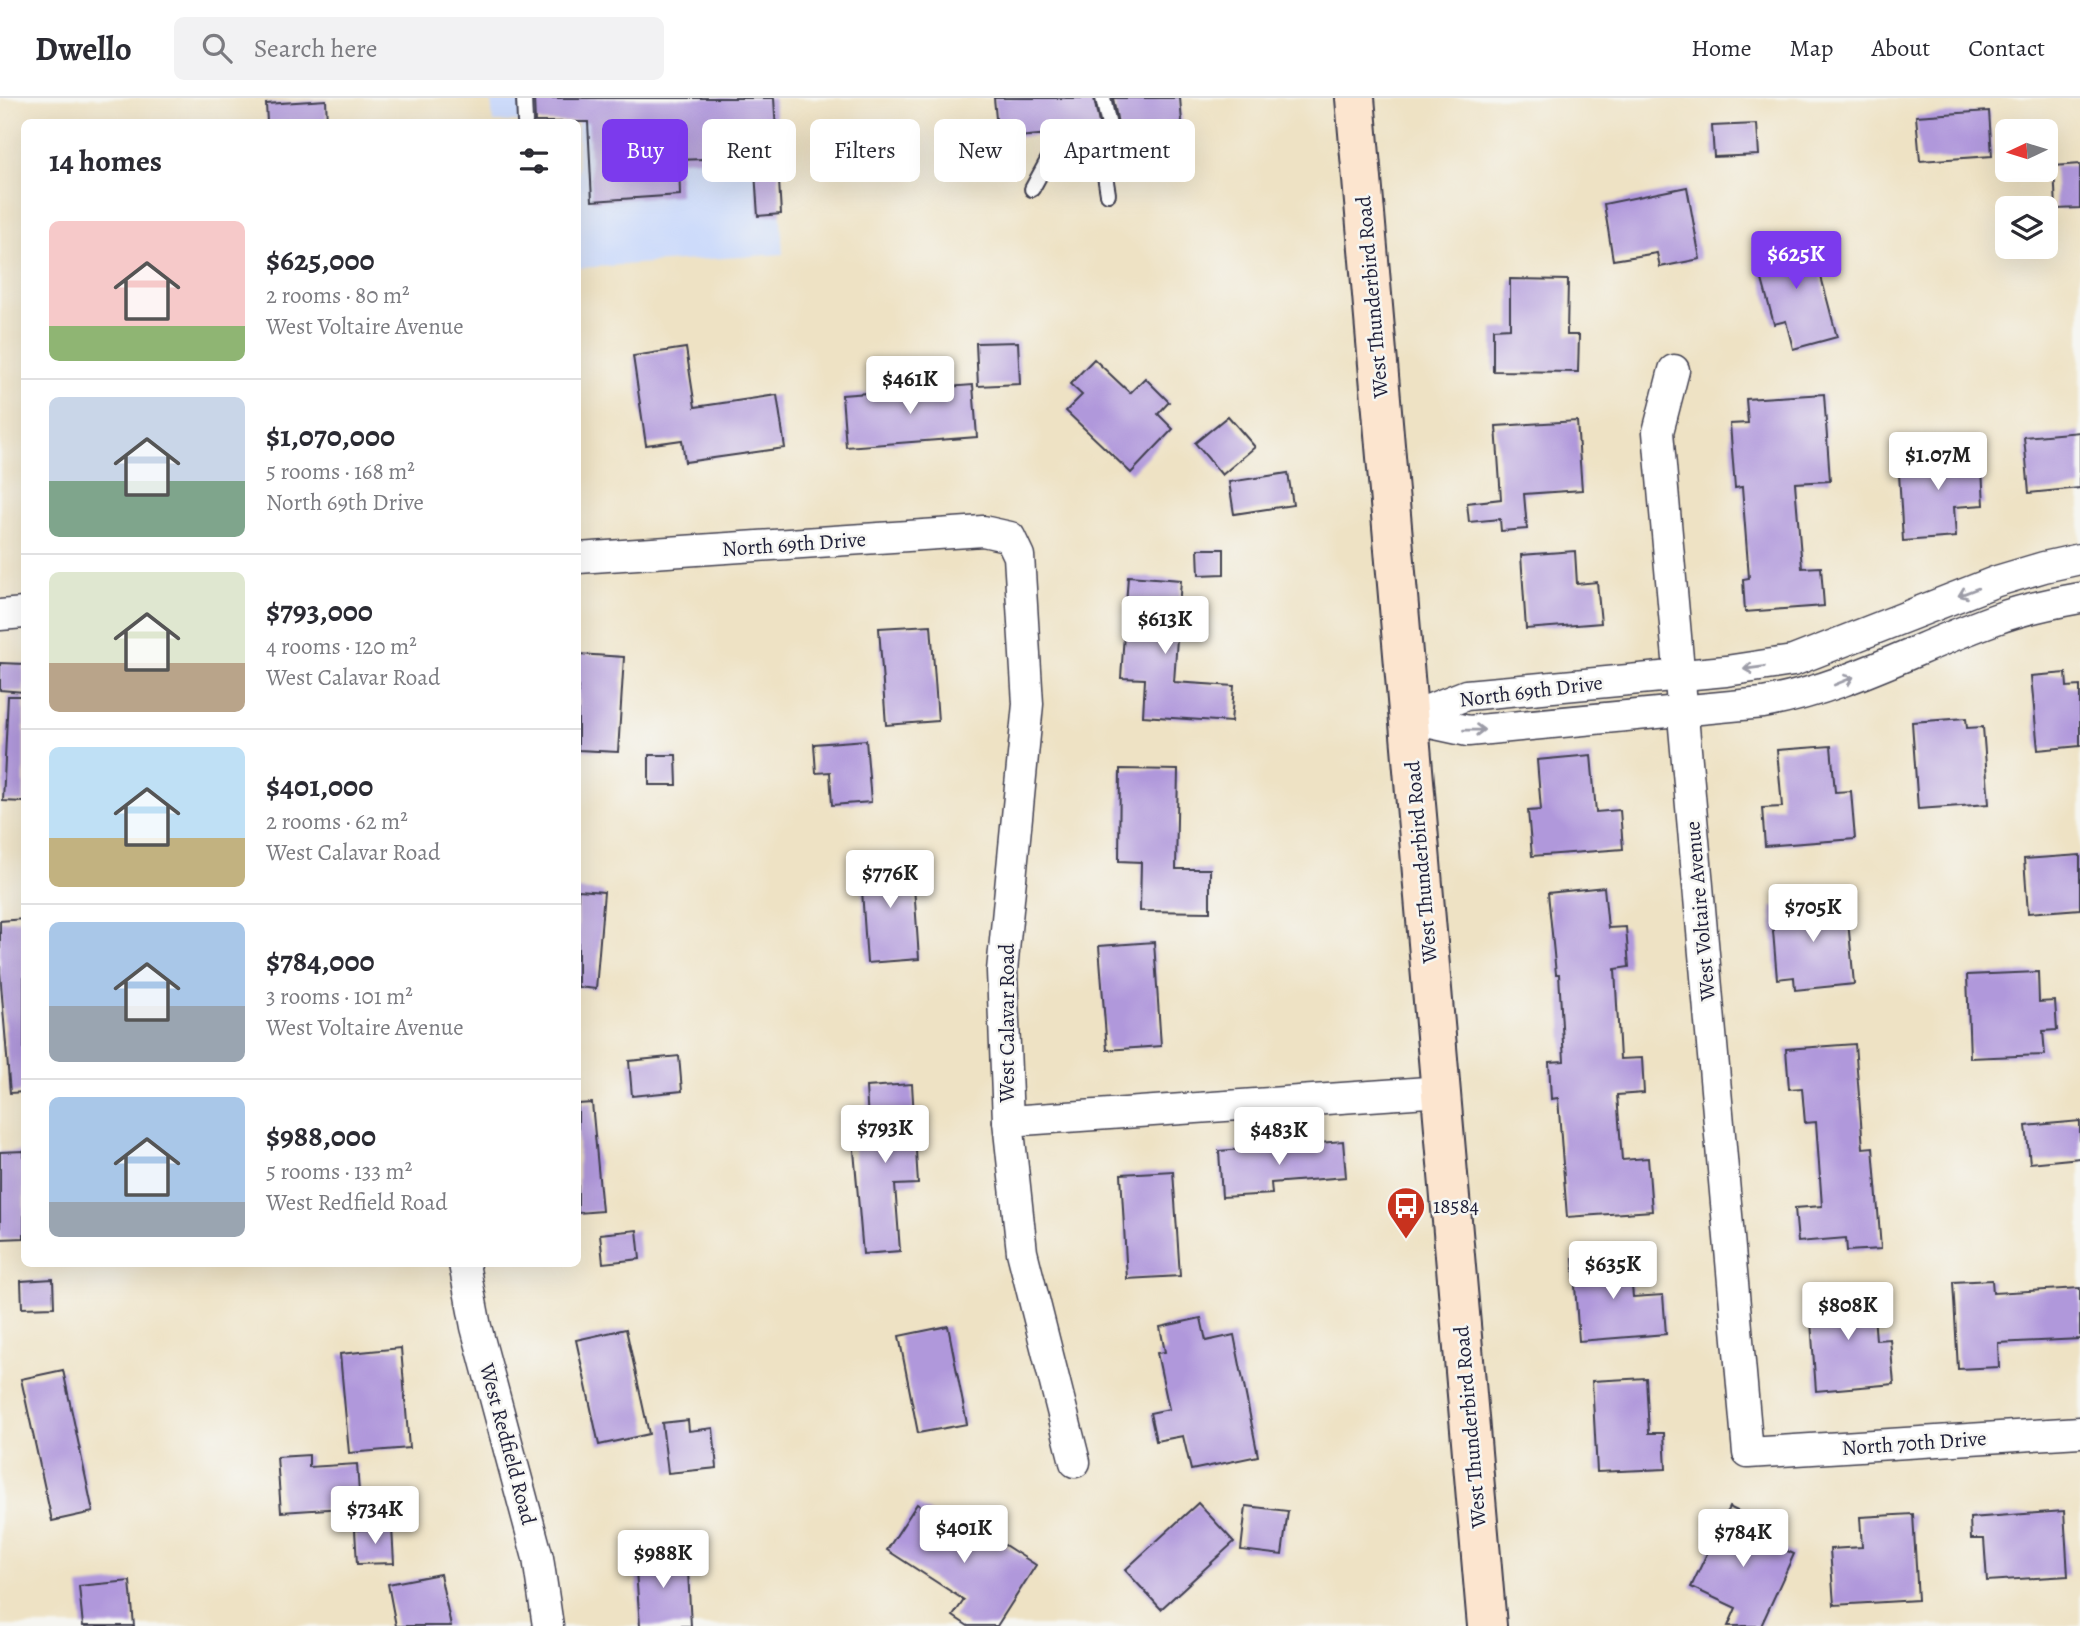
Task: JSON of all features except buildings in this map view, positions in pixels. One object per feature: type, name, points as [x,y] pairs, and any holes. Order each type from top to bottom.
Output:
[{"type":"main road","name":"West Thunderbird Road","points":[[1354,98],[1487,1626]]},
{"type":"street","name":"West Voltaire Avenue","points":[[1674,370],[1658,432],[1748,1454]]},
{"type":"street","name":"North 69th Drive","points":[[581,558],[983,531],[1010,537]]},
{"type":"street","name":"West Calavar Road","points":[[1010,537],[1018,556],[1028,704],[1002,971],[1008,1121],[1022,1252],[1075,1462]]},
{"type":"street","name":"North 69th Drive","points":[[1408,718],[1466,695],[1758,668],[1793,661],[2001,580],[2044,566],[2080,559]]},
{"type":"street","points":[[2001,580],[2012,614]]},
{"type":"street","name":"North 69th Drive","points":[[1408,718],[1468,731],[1763,704],[1801,697],[2012,614],[2080,598]]},
{"type":"street","points":[[0,615],[21,613]]},
{"type":"street","points":[[1008,1121],[1442,1091]]},
{"type":"street","name":"West Redfield Road","points":[[465,1267],[476,1327],[538,1558],[548,1626]]},
{"type":"street","name":"North 70th Drive","points":[[1748,1454],[2080,1432]]},
{"type":"lane","points":[[524,98],[525,119]]},
{"type":"lane","points":[[1103,98],[1108,119]]},
{"type":"lane","points":[[1032,189],[1040,175]]},
{"type":"lane","points":[[1106,182],[1108,194]]},
{"type":"shaded area","points":[[491,98],[774,98],[775,119],[702,119],[702,182],[779,182],[783,254],[581,268],[581,119],[493,119]]},
{"type":"place","name":"18584","points":[[1406,1240]]}]
